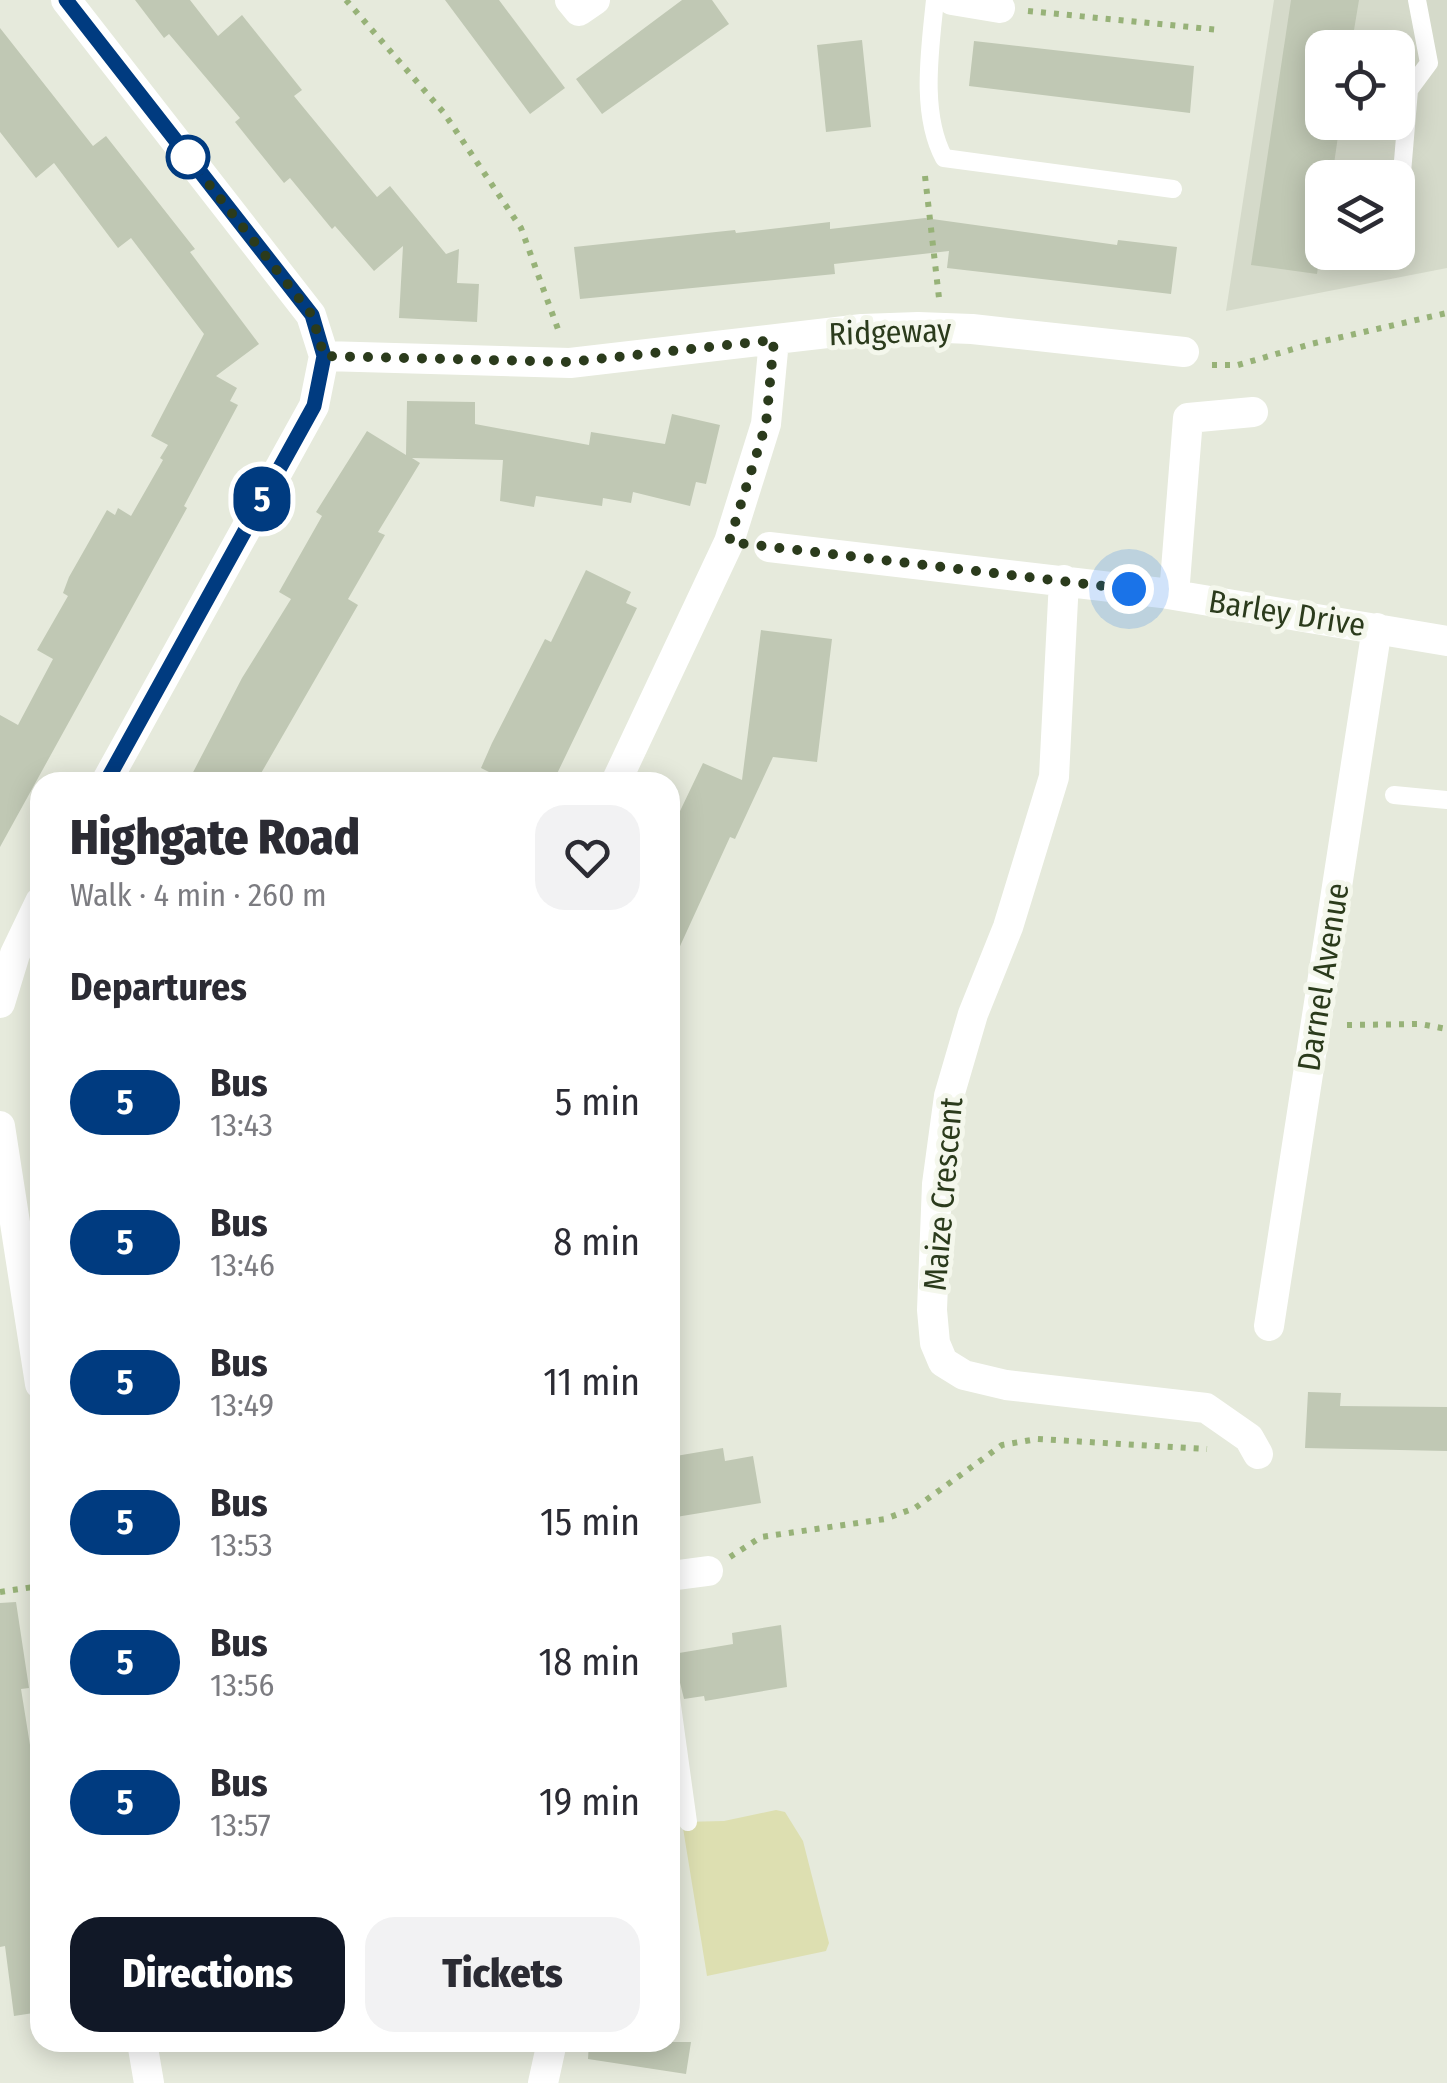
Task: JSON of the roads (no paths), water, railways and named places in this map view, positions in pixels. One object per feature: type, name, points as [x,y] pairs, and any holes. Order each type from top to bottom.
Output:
[{"type":"street","points":[[66,0],[312,315],[324,356],[314,406],[112,772]]},
{"type":"street","points":[[570,0],[579,11],[595,0]]},
{"type":"street","points":[[952,0],[1000,8]]},
{"type":"street","name":"Ridgeway","points":[[324,356],[570,362],[862,329],[943,329],[1184,352]]},
{"type":"street","points":[[621,772],[729,542],[766,424],[774,340]]},
{"type":"street","points":[[1174,595],[1188,418],[1253,412]]},
{"type":"street","name":"Barley Drive","points":[[769,548],[1174,595],[1447,641]]},
{"type":"street","name":"Maize Crescent","points":[[1064,580],[1054,777],[1008,927],[974,1014],[949,1096],[937,1184],[932,1310],[935,1343],[943,1362],[964,1375],[1006,1385],[1206,1408],[1248,1438],[1258,1454]]},
{"type":"street","name":"Darnel Avenue","points":[[1270,1326],[1377,628]]},
{"type":"street","points":[[0,1003],[30,925]]},
{"type":"street","points":[[0,1126],[30,1320]]},
{"type":"street","points":[[680,1575],[708,1571]]},
{"type":"street","points":[[144,2052],[149,2083]]},
{"type":"street","points":[[543,2083],[550,2052]]},
{"type":"lane","points":[[935,0],[929,71],[935,141],[944,158],[1173,189]]},
{"type":"lane","points":[[1403,160],[1409,90],[1438,67],[1417,0]]},
{"type":"lane","points":[[729,542],[769,548]]},
{"type":"lane","points":[[1394,794],[1447,800]]},
{"type":"lane","points":[[680,1764],[688,1822]]}]
